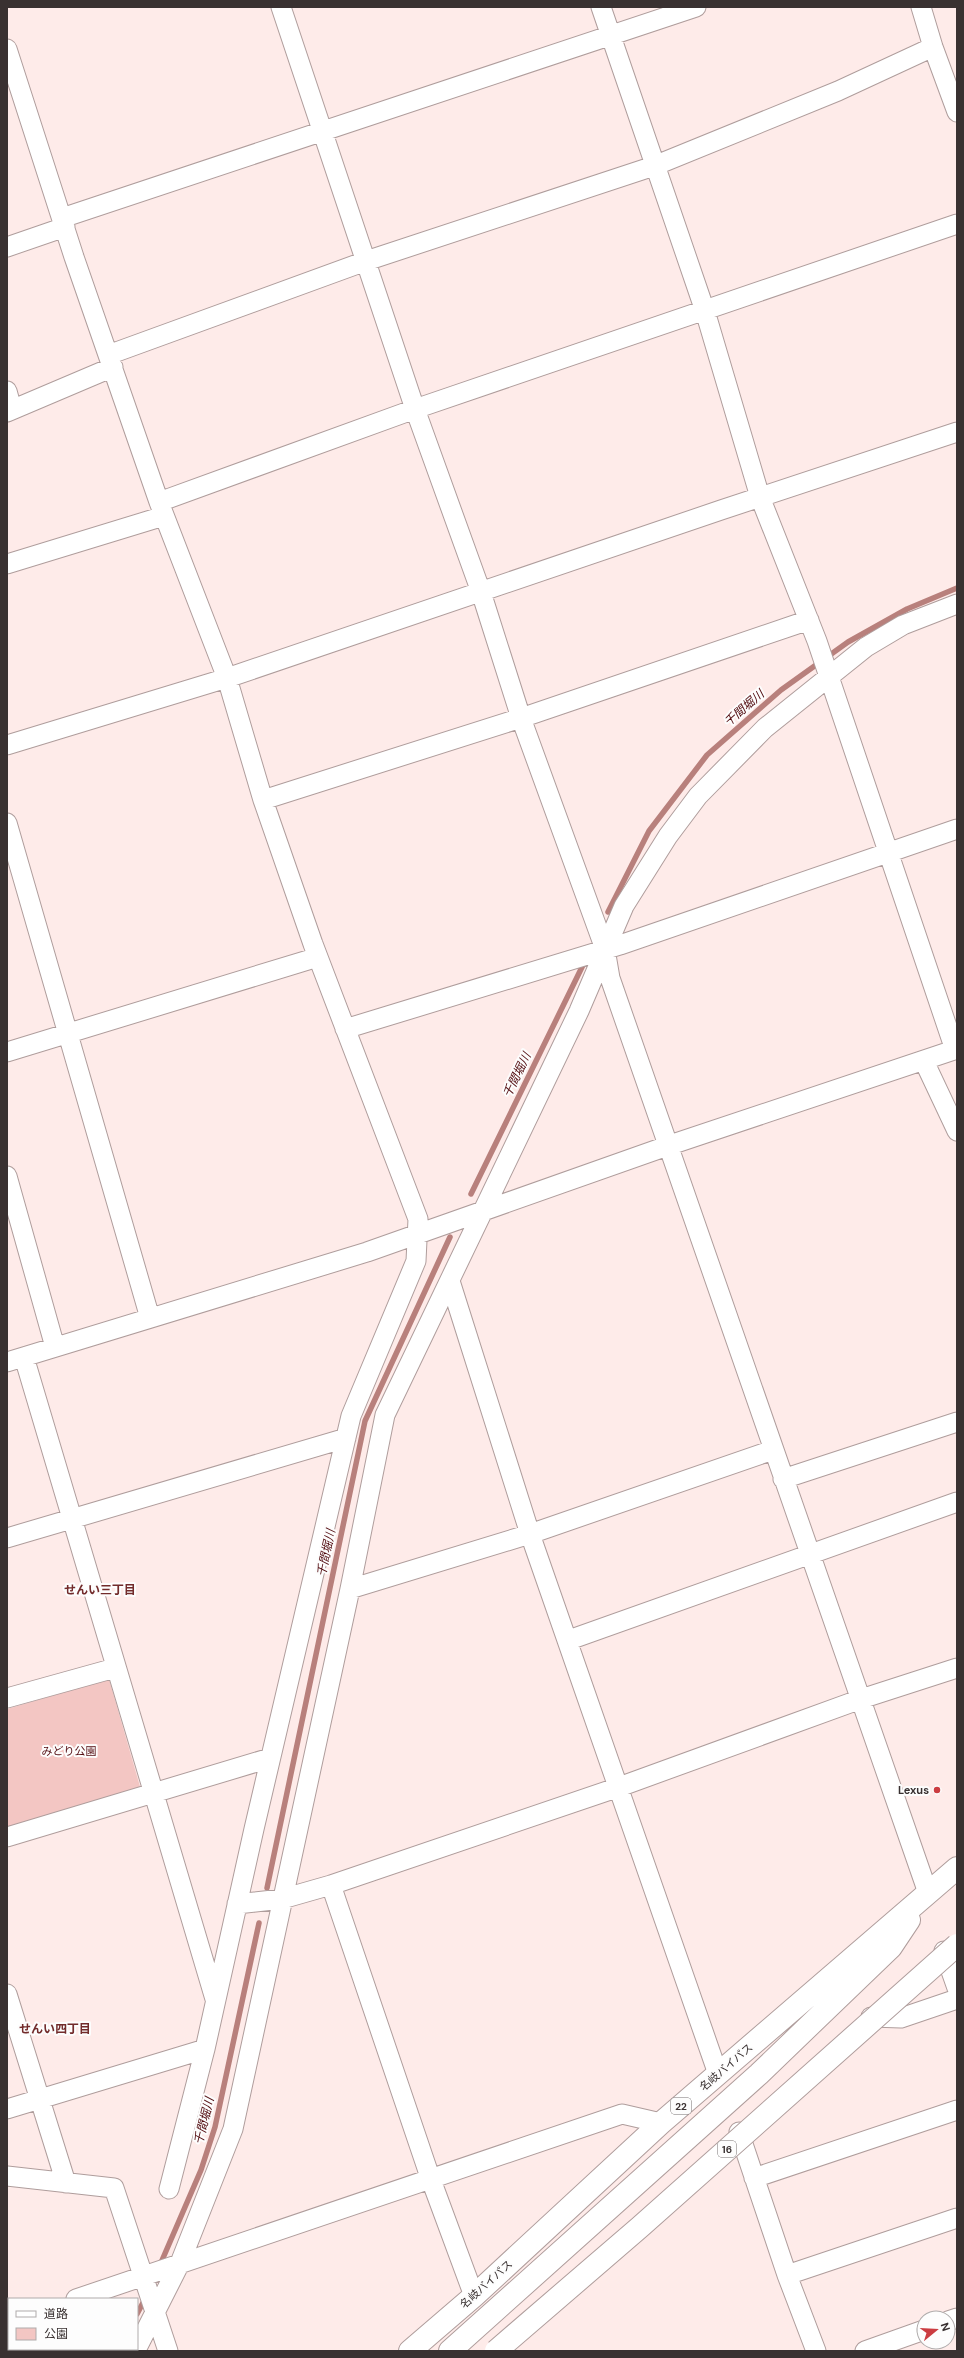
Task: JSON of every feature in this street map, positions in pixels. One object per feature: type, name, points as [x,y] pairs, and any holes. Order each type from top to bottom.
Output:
[{"type":"highway","name":"名岐バイパス","points":[[410,2351],[474,2296],[661,2123],[957,1868]]},
{"type":"highway","points":[[450,2351],[759,2074],[891,1947],[928,1894]]},
{"type":"highway","points":[[491,2350],[953,1945]]},
{"type":"highway","name":"16","points":[[491,2350],[640,2227],[953,1945]]},
{"type":"street","points":[[281,7],[415,409],[481,592],[521,718],[605,949],[610,978],[670,1146],[783,1479],[928,1894]]},
{"type":"street","points":[[216,2002],[71,1519],[15,1359],[367,1252],[483,1210],[956,1049],[817,641],[760,497],[705,311],[654,166],[601,7]]},
{"type":"street","points":[[7,247],[63,223],[323,131],[696,7]]},
{"type":"street","points":[[921,7],[933,47],[957,112]]},
{"type":"street","points":[[7,391],[10,410],[111,361],[366,261],[654,166],[838,91],[933,47]]},
{"type":"street","points":[[7,50],[63,223],[162,509],[226,678],[263,800],[318,957],[418,1219],[416,1261],[351,1416],[270,1758],[206,2048],[169,2189]]},
{"type":"street","points":[[7,564],[162,509],[415,409],[957,224]]},
{"type":"street","points":[[7,745],[226,678],[760,497],[957,432]]},
{"type":"street","points":[[138,2345],[175,2265],[233,2129],[350,1589],[385,1414],[579,1010],[624,906],[668,836],[698,796],[765,728],[828,672],[866,647],[903,625],[957,604]]},
{"type":"street","points":[[263,800],[521,718],[809,620]]},
{"type":"street","points":[[7,823],[150,1318]]},
{"type":"street","points":[[345,1029],[605,949],[889,854],[957,829]]},
{"type":"street","points":[[7,1052],[318,957]]},
{"type":"street","points":[[924,1061],[957,1131]]},
{"type":"street","points":[[7,1176],[54,1347]]},
{"type":"street","points":[[450,1281],[530,1534],[569,1640],[718,2074]]},
{"type":"street","points":[[783,1479],[957,1422]]},
{"type":"street","points":[[7,1538],[346,1438]]},
{"type":"street","points":[[350,1589],[530,1534],[773,1450]]},
{"type":"street","points":[[569,1640],[809,1553],[957,1502]]},
{"type":"street","points":[[7,1698],[115,1668]]},
{"type":"street","points":[[237,1904],[282,1899],[330,1885],[619,1787],[861,1700],[957,1668]]},
{"type":"street","points":[[7,1837],[270,1758]]},
{"type":"street","points":[[330,1885],[430,2177],[474,2296]]},
{"type":"street","points":[[953,1945],[957,1988]]},
{"type":"street","points":[[7,1994],[66,2183]]},
{"type":"street","points":[[871,2017],[901,2018],[957,1999]]},
{"type":"street","points":[[7,2109],[206,2048]]},
{"type":"street","points":[[754,2178],[957,2110]]},
{"type":"street","points":[[79,2298],[430,2177],[622,2114],[661,2123]]},
{"type":"street","points":[[739,2132],[787,2275],[816,2351]]},
{"type":"street","points":[[7,2176],[114,2188],[145,2276],[154,2311],[168,2351]]},
{"type":"street","points":[[787,2275],[957,2218]]},
{"type":"street","points":[[865,2351],[916,2333]]},
{"type":"green space","name":"みどり公園","points":[[109,1679],[141,1790],[7,1829],[7,1709]]},
{"type":"waterway","name":"千間堀川","points":[[608,912],[649,831],[707,755],[781,690],[848,642],[907,609],[957,588]]},
{"type":"waterway","name":"千間堀川","points":[[471,1194],[583,965]]},
{"type":"waterway","name":"千間堀川","points":[[267,1888],[365,1421],[450,1237]]},
{"type":"waterway","name":"千間堀川","points":[[160,2265],[201,2170],[215,2127],[259,1923]]},
{"type":"waterway","name":"千間堀川","points":[[138,2312],[146,2297]]},
{"type":"place","name":"Lexus","points":[[937,1790]]},
{"type":"district","name":"せんい三丁目","points":[[100,1590]]},
{"type":"district","name":"せんい四丁目","points":[[55,2029]]}]
